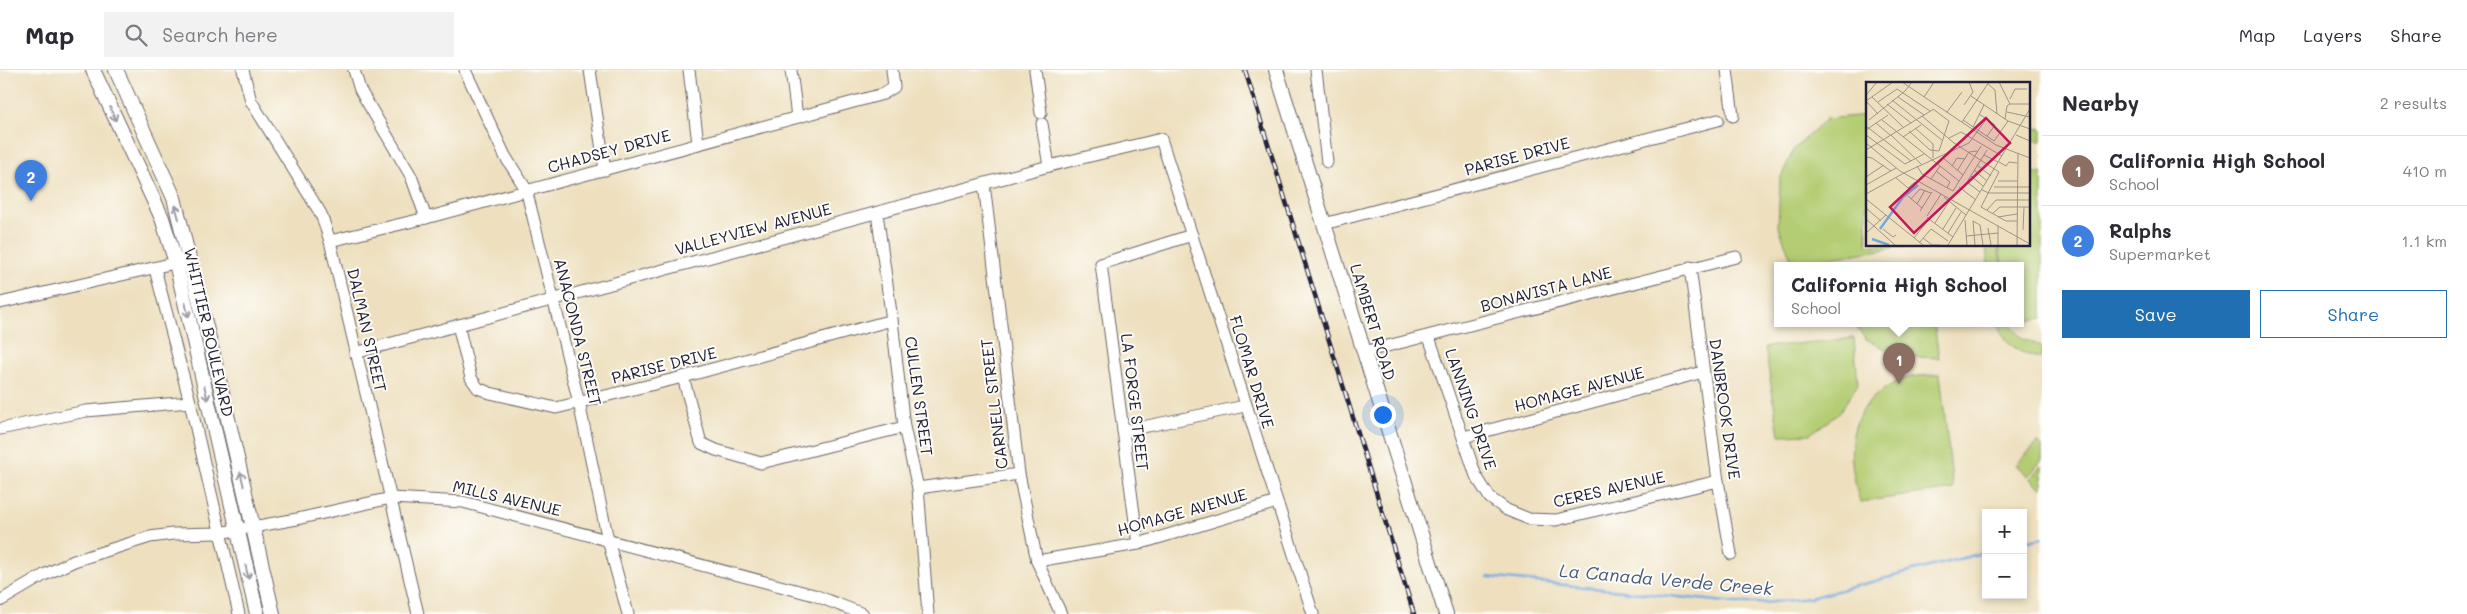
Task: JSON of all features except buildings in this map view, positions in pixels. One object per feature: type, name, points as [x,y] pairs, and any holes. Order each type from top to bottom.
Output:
[{"type":"main road","name":"WHITTIER BOULEVARD","points":[[93,70],[183,261],[253,527],[273,614]]},
{"type":"main road","name":"WHITTIER BOULEVARD","points":[[116,70],[174,198],[183,261],[237,530],[257,614]]},
{"type":"main road","name":"LAMBERT ROAD","points":[[1276,70],[1446,614]]},
{"type":"street","name":"DALMAN STREET","points":[[243,70],[251,101],[321,214],[330,241],[418,614]]},
{"type":"street","points":[[354,70],[360,90],[411,176],[426,218]]},
{"type":"street","name":"ANACONDA STREET","points":[[465,70],[505,156],[526,189],[579,403],[608,540],[628,614]]},
{"type":"street","points":[[590,70],[605,170]]},
{"type":"street","points":[[689,70],[698,143]]},
{"type":"street","points":[[791,70],[797,117]]},
{"type":"street","name":"CHADSEY DRIVE","points":[[330,241],[426,218],[526,189],[605,170],[698,143],[883,94],[894,88],[892,70]]},
{"type":"street","points":[[1036,70],[1049,166]]},
{"type":"street","points":[[1316,70],[1327,162]]},
{"type":"street","points":[[1727,70],[1733,116]]},
{"type":"street","name":"PARISE DRIVE","points":[[1324,224],[1718,120]]},
{"type":"street","name":"VALLEYVIEW AVENUE","points":[[355,353],[1049,166],[1161,140]]},
{"type":"street","name":"FLOMAR DRIVE","points":[[1161,140],[1313,614]]},
{"type":"street","name":"CARNELL STREET","points":[[984,184],[1018,474],[1037,561],[1060,614]]},
{"type":"street","name":"CULLEN STREET","points":[[876,213],[892,320],[904,427],[918,488],[928,614]]},
{"type":"street","name":"LA FORGE STREET","points":[[1138,544],[1101,264],[1192,235]]},
{"type":"street","name":"BONAVISTA LANE","points":[[1364,352],[1736,256]]},
{"type":"street","points":[[0,303],[155,269],[183,261]]},
{"type":"street","name":"DANBROOK DRIVE","points":[[1690,267],[1718,481],[1731,554]]},
{"type":"street","name":"WHITTIER BOULEVARD","points":[[155,269],[190,402],[239,614]]},
{"type":"street","name":"PARISE DRIVE","points":[[458,325],[471,378],[478,388],[490,393],[556,408],[683,377],[892,320]]},
{"type":"street","name":"LANNING DRIVE","points":[[1429,336],[1476,476],[1490,498],[1507,510]]},
{"type":"street","name":"HOMAGE AVENUE","points":[[1464,437],[1703,372]]},
{"type":"street","points":[[683,377],[702,443],[716,450],[761,463],[904,427]]},
{"type":"street","points":[[0,429],[86,410],[190,402]]},
{"type":"street","points":[[1123,431],[1245,406]]},
{"type":"street","points":[[918,488],[1018,474]]},
{"type":"street","name":"CERES AVENUE","points":[[1507,510],[1529,519],[1556,520],[1718,481]]},
{"type":"street","name":"MILLS AVENUE","points":[[0,601],[44,575],[102,551],[150,538],[173,534],[219,533],[391,498],[463,502],[814,594],[863,614]]},
{"type":"street","name":"HOMAGE AVENUE","points":[[1037,561],[1138,544],[1277,502]]},
{"type":"green space","points":[[1866,115],[1866,246],[1906,246],[1806,262],[1792,262],[1778,225],[1780,179],[1794,149],[1826,119]]},
{"type":"green space","points":[[2030,127],[2042,129],[2042,141],[2030,140]]},
{"type":"green space","points":[[2042,172],[2042,319],[2024,321],[2024,262],[2002,262],[1999,246],[2030,246],[2030,174]]},
{"type":"green space","points":[[1986,246],[1998,246],[2001,262],[1988,262]]},
{"type":"green space","points":[[1856,327],[1935,327],[1939,358],[1899,356],[1866,339]]},
{"type":"green space","points":[[1999,327],[2013,327],[2023,339],[2042,346],[2042,358],[2034,357],[2014,347]]},
{"type":"green space","points":[[1854,338],[1858,384],[1838,414],[1810,434],[1779,435],[1765,347]]},
{"type":"green space","points":[[1940,374],[1953,489],[1860,502],[1852,465],[1854,431],[1859,416],[1869,402],[1883,390],[1901,380],[1915,376]]},
{"type":"green space","points":[[2038,442],[2042,446],[2042,460],[2028,476],[2016,465]]},
{"type":"green space","points":[[2042,465],[2042,488],[2041,488],[2030,478]]},
{"type":"waterway","name":"La Canada Verde Creek","points":[[2027,541],[2042,538]]},
{"type":"waterway","name":"La Canada Verde Creek","points":[[1488,577],[1736,603],[1764,603],[1810,598],[1982,553]]},
{"type":"railway","points":[[1245,70],[1414,614]]},
{"type":"place","name":"Ralphs","points":[[31,201]]},
{"type":"place","name":"California High School","points":[[1899,384]]}]
